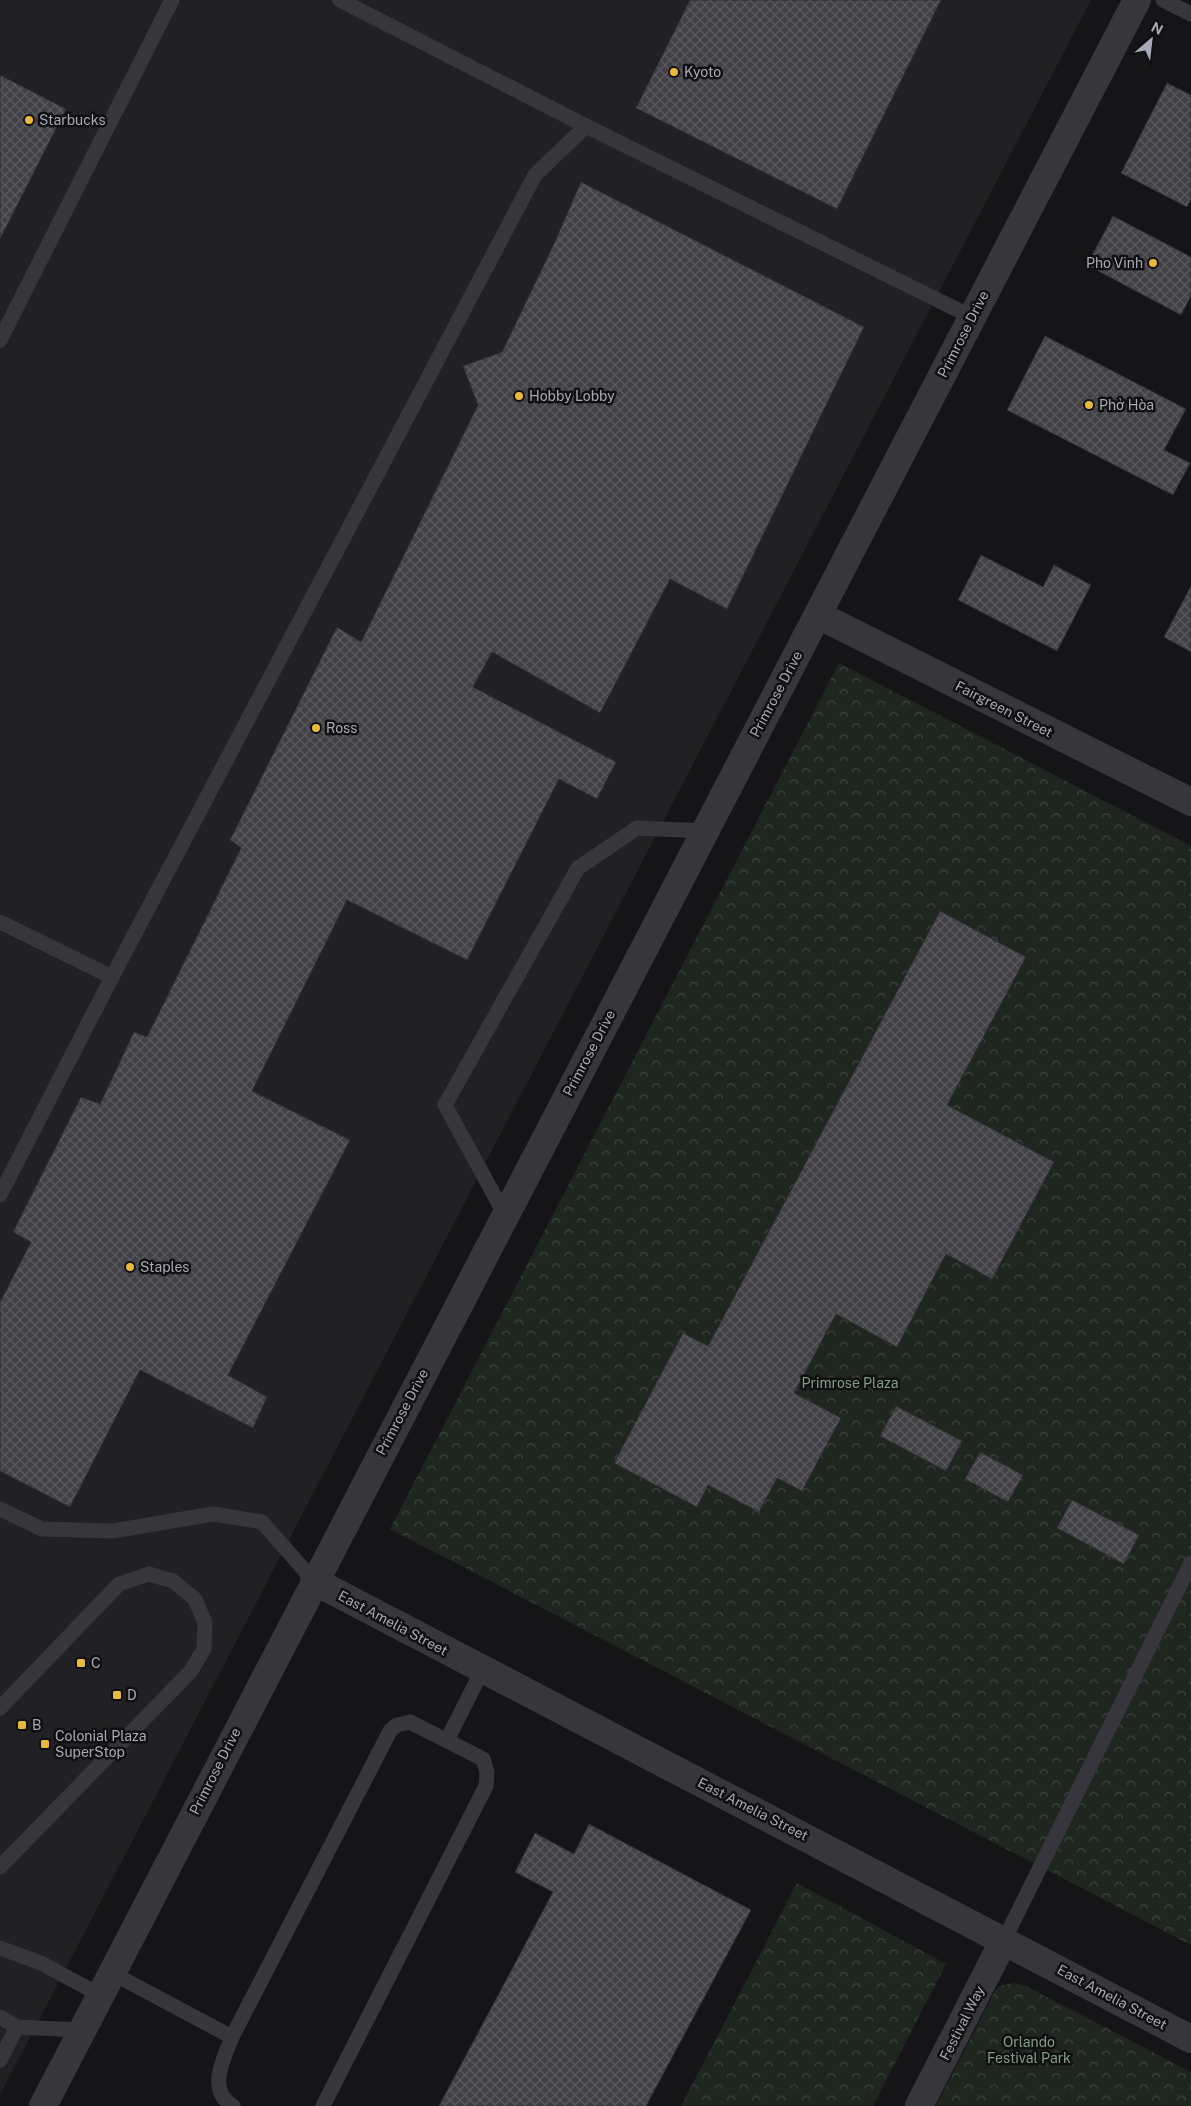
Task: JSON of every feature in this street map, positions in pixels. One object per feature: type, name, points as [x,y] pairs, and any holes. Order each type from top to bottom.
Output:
[{"type":"street","name":"Primrose Drive","points":[[43,2106],[314,1581],[1137,0]]},
{"type":"street","name":"Fairgreen Street","points":[[818,614],[1191,802]]},
{"type":"street","name":"East Amelia Street","points":[[314,1581],[1191,2039]]},
{"type":"street","name":"Festival Way","points":[[919,2106],[1004,1940]]},
{"type":"lane","points":[[0,340],[172,0]]},
{"type":"lane","points":[[340,0],[586,126],[972,317]]},
{"type":"lane","points":[[1163,0],[1191,14]]},
{"type":"lane","points":[[0,1194],[534,174],[586,126]]},
{"type":"lane","points":[[505,1215],[445,1105],[578,868],[637,828],[705,831]]},
{"type":"lane","points":[[0,922],[112,977]]},
{"type":"lane","points":[[0,1509],[42,1529],[112,1531],[213,1514],[262,1522],[314,1581]]},
{"type":"lane","points":[[1004,1940],[1191,1563]]},
{"type":"lane","points":[[0,1708],[119,1584],[149,1574],[173,1581],[196,1600],[205,1623],[204,1649],[190,1671],[0,1867]]},
{"type":"lane","points":[[447,1740],[483,1669]]},
{"type":"lane","points":[[233,2106],[227,2103],[219,2087],[219,2070],[232,2038],[390,1731],[397,1725],[410,1722],[483,1759],[487,1772],[486,1786],[323,2106]]},
{"type":"lane","points":[[0,1948],[106,1984],[232,2038]]},
{"type":"lane","points":[[0,2017],[17,2026],[82,2030]]},
{"type":"lane","points":[[0,2060],[17,2026]]},
{"type":"shaded area","points":[[0,0],[1091,0],[0,2095]]},
{"type":"green space","name":"Primrose Plaza","points":[[839,663],[1191,846],[1191,1945],[390,1529]]},
{"type":"green space","points":[[797,1883],[946,1964],[873,2106],[681,2106]]},
{"type":"green space","name":"Orlando Festival Park","points":[[1014,1983],[1026,1986],[1191,2072],[1191,2106],[936,2106],[995,1991],[1000,1986]]},
{"type":"building","points":[[690,0],[941,0],[837,209],[636,108]]},
{"type":"building","points":[[0,75],[66,109],[0,239]]},
{"type":"building","points":[[1167,83],[1191,95],[1191,199],[1187,207],[1121,173]]},
{"type":"building","points":[[581,182],[864,327],[727,609],[670,579],[600,713],[492,652],[473,687],[616,762],[597,799],[559,779],[467,960],[347,900],[252,1091],[350,1140],[228,1375],[267,1397],[253,1428],[140,1370],[70,1507],[0,1471],[0,1302],[31,1242],[13,1232],[81,1097],[100,1104],[134,1032],[147,1037],[241,848],[230,840],[337,627],[361,642],[478,405],[463,366],[502,352],[553,246]]},
{"type":"building","points":[[1113,216],[1191,257],[1191,296],[1181,315],[1087,265]]},
{"type":"building","points":[[1045,336],[1186,409],[1164,450],[1190,463],[1173,495],[1007,410]]},
{"type":"building","points":[[981,555],[1043,587],[1054,565],[1091,585],[1057,651],[958,600]]},
{"type":"building","points":[[1191,586],[1191,652],[1164,637]]},
{"type":"building","points":[[940,911],[1026,957],[947,1105],[1054,1162],[992,1279],[946,1254],[897,1347],[836,1314],[794,1393],[841,1418],[802,1491],[777,1478],[759,1512],[708,1485],[697,1507],[614,1463],[683,1333],[708,1346]]},
{"type":"building","points":[[896,1406],[962,1441],[946,1471],[880,1436]]},
{"type":"building","points":[[980,1452],[1023,1475],[1008,1502],[965,1479]]},
{"type":"building","points":[[1072,1500],[1139,1535],[1124,1564],[1057,1528]]},
{"type":"building","points":[[589,1824],[751,1910],[646,2106],[439,2106],[553,1892],[515,1872],[535,1833],[574,1854]]},
{"type":"place","name":"Kyoto","points":[[674,72]]},
{"type":"place","name":"Starbucks","points":[[29,120]]},
{"type":"place","name":"Pho Vinh","points":[[1153,263]]},
{"type":"place","name":"Hobby Lobby","points":[[519,396]]},
{"type":"place","name":"Phở Hòa","points":[[1089,405]]},
{"type":"place","name":"Ross","points":[[316,728]]},
{"type":"place","name":"Staples","points":[[130,1267]]},
{"type":"place","name":"C","points":[[81,1663]]},
{"type":"place","name":"D","points":[[117,1695]]},
{"type":"place","name":"B","points":[[22,1725]]},
{"type":"place","name":"Colonial Plaza SuperStop","points":[[45,1744]]}]
